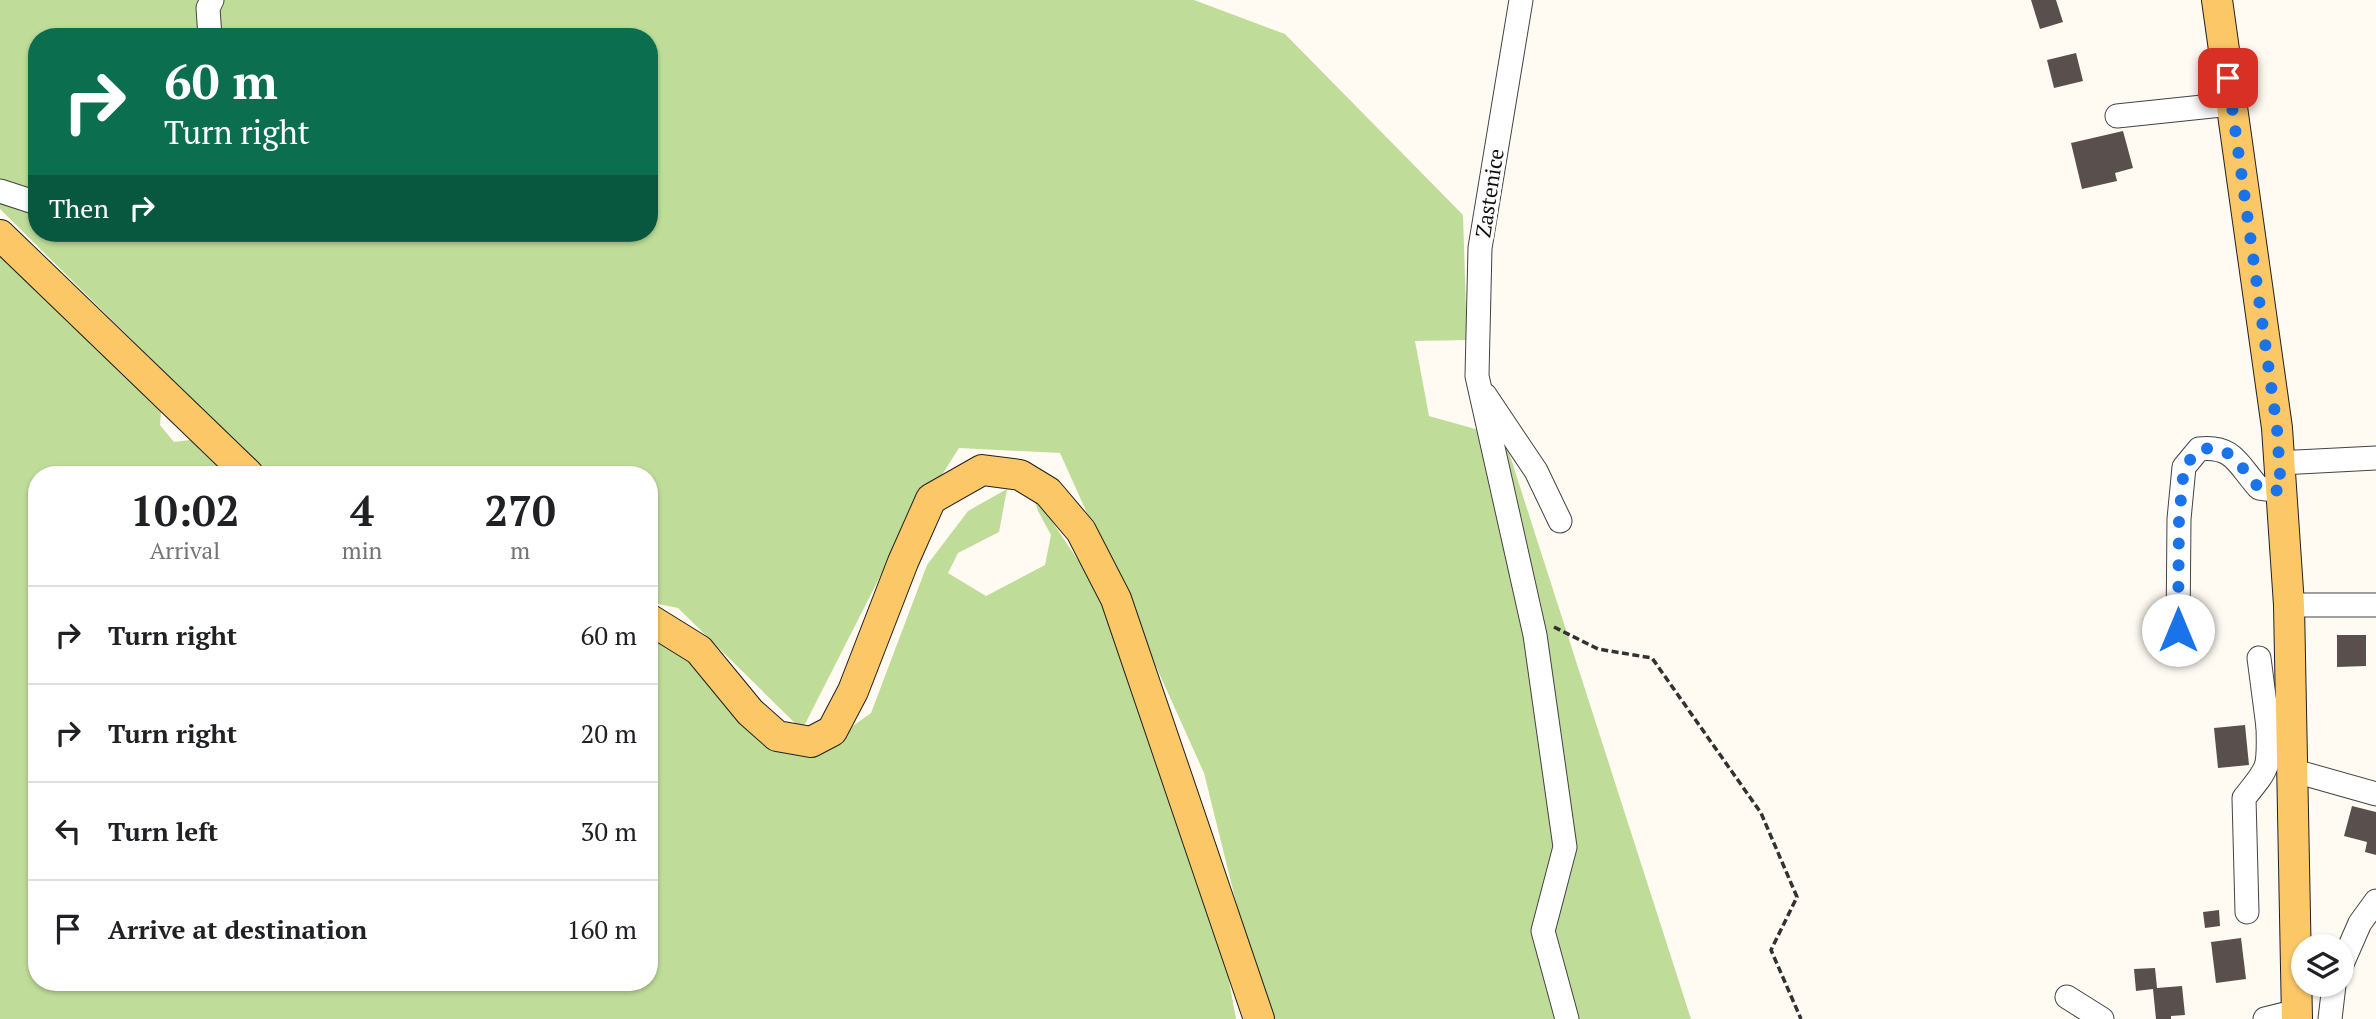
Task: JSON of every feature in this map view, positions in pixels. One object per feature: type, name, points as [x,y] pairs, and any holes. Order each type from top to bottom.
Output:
[{"type":"main road","points":[[2217,0],[2277,428],[2289,605],[2279,721],[2291,770],[2297,1015]]},
{"type":"main road","points":[[0,235],[240,466]]},
{"type":"main road","points":[[658,625],[699,650],[750,712],[777,736],[811,742],[832,731],[853,691],[930,499],[982,470],[1020,475],[1048,492],[1081,531],[1116,598],[1259,1019]]},
{"type":"street","points":[[209,28],[208,8],[212,0]]},
{"type":"street","name":"Zastenice","points":[[1521,0],[1480,248],[1477,376],[1531,615],[1564,847],[1543,931],[1567,1019]]},
{"type":"street","points":[[2117,116],[2231,104]]},
{"type":"street","points":[[0,191],[28,200]]},
{"type":"street","points":[[1479,387],[1536,471],[1560,521]]},
{"type":"street","points":[[2178,630],[2179,519],[2184,467],[2199,449],[2216,447],[2232,455],[2259,488],[2280,477],[2376,457]]},
{"type":"street","points":[[2289,605],[2376,604]]},
{"type":"street","points":[[2247,912],[2244,799],[2269,762],[2279,721],[2259,658]]},
{"type":"street","points":[[2291,770],[2376,794]]},
{"type":"street","points":[[2354,937],[2376,901]]},
{"type":"street","points":[[2067,997],[2102,1019]]},
{"type":"street","points":[[2330,1019],[2333,997]]},
{"type":"street","points":[[2264,1019],[2297,1015]]},
{"type":"path","points":[[1531,615],[1598,649],[1652,658],[1761,813],[1797,897],[1771,950],[1801,1019]]},
{"type":"green space","points":[[0,0],[1194,0],[1285,34],[1463,215],[1467,340],[1415,341],[1429,416],[1504,437],[1691,1019],[1265,1019],[1204,773],[1060,453],[959,448],[891,555],[802,730],[678,608],[658,604],[658,466],[259,466],[33,242],[658,242],[658,28],[28,28],[28,237],[0,209]]},
{"type":"green space","points":[[0,251],[162,400],[160,425],[174,442],[197,439],[227,466],[28,466],[28,991],[658,991],[658,639],[691,654],[814,754],[871,713],[927,565],[968,511],[1007,489],[999,532],[958,553],[948,573],[986,596],[1045,565],[1051,535],[1038,511],[1031,490],[1124,629],[1210,878],[1236,1019],[0,1019]]},
{"type":"building","points":[[2031,0],[2056,0],[2063,22],[2040,29]]},
{"type":"building","points":[[2076,53],[2083,81],[2054,88],[2047,60]]},
{"type":"building","points":[[2123,131],[2133,168],[2115,173],[2117,181],[2082,189],[2071,143]]},
{"type":"building","points":[[2337,635],[2366,635],[2366,666],[2337,667]]},
{"type":"building","points":[[2245,725],[2249,765],[2218,768],[2214,728]]},
{"type":"building","points":[[2352,806],[2376,812],[2376,855],[2365,852],[2367,842],[2344,836]]},
{"type":"building","points":[[2219,910],[2220,926],[2205,928],[2203,912]]},
{"type":"building","points":[[2241,938],[2246,979],[2216,983],[2211,942]]},
{"type":"building","points":[[2155,968],[2157,988],[2182,986],[2185,1015],[2156,1019],[2153,989],[2136,991],[2134,969]]},
{"type":"route","points":[[2178,630],[2179,519],[2184,467],[2199,449],[2216,447],[2232,455],[2259,488],[2281,491],[2277,428],[2228,78]]}]
